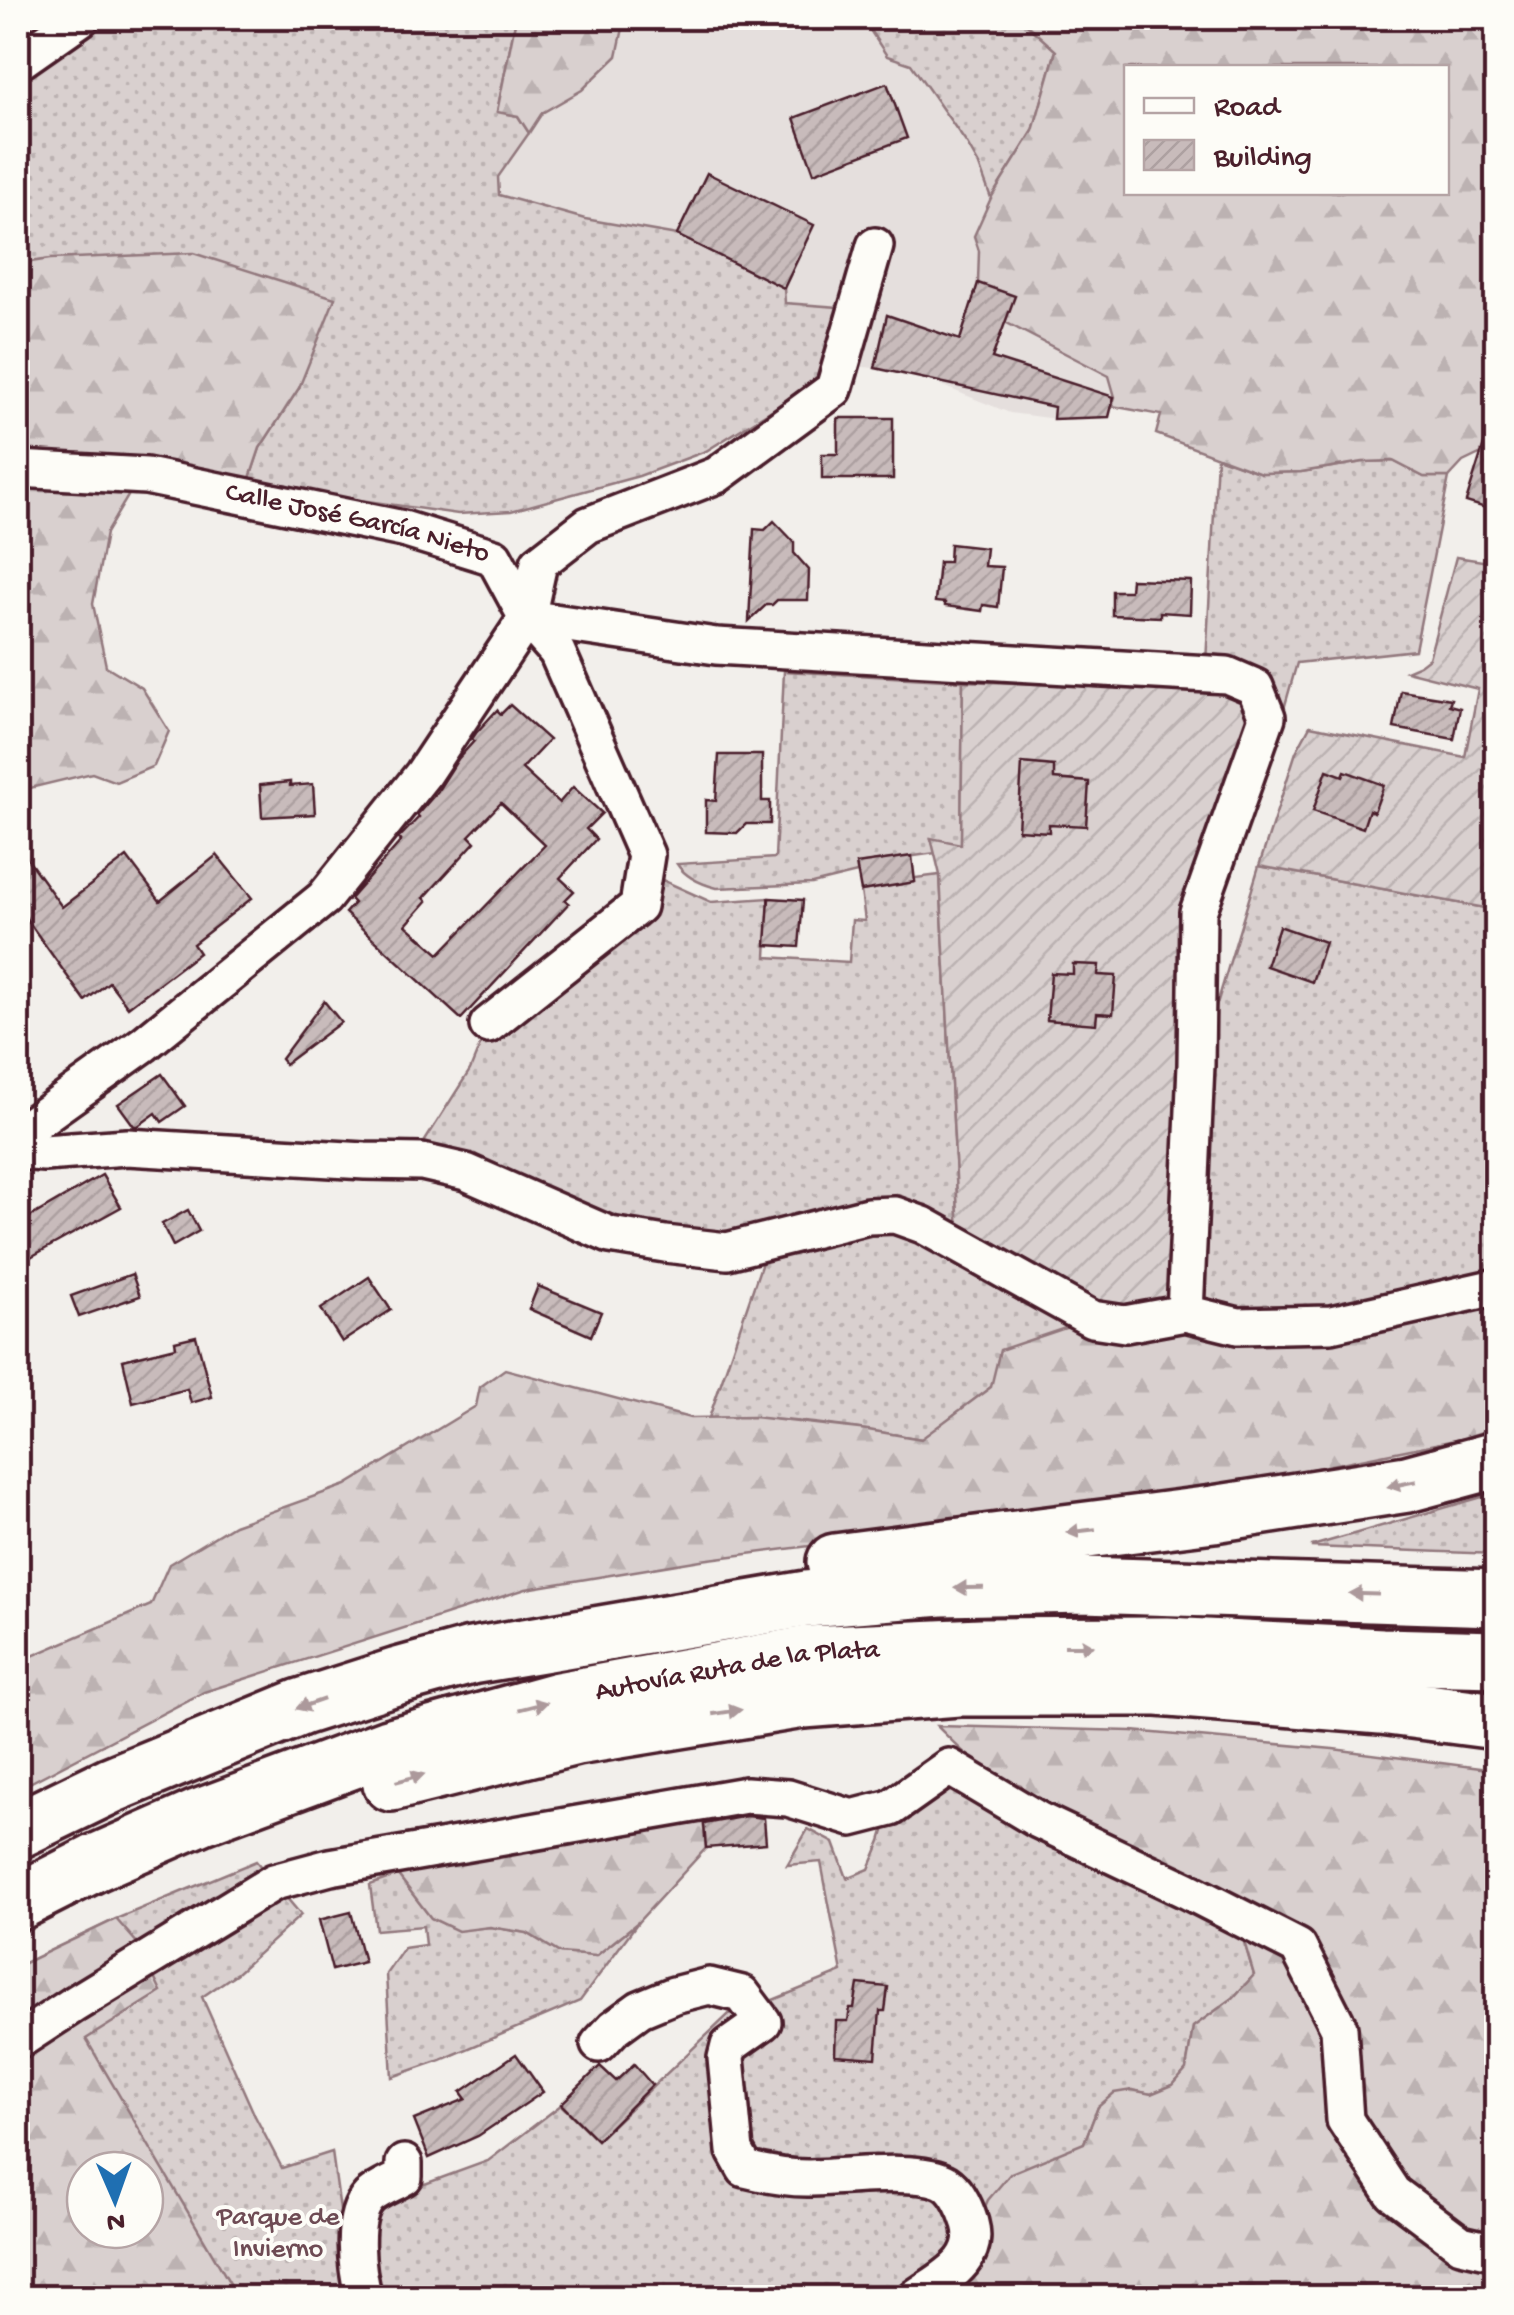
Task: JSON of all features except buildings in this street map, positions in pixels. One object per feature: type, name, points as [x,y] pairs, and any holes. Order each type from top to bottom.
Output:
[{"type":"highway","points":[[470,1656],[630,1600],[756,1572],[1213,1514],[1407,1484],[1496,1460]]},
{"type":"highway","name":"Autovía Ruta de la Plata","points":[[18,1830],[111,1785],[301,1707],[398,1676],[470,1656],[806,1599],[942,1588],[1083,1585],[1496,1598]]},
{"type":"highway","name":"Autovía Ruta de la Plata","points":[[18,1904],[95,1863],[200,1817],[388,1746],[558,1700],[807,1654],[981,1646],[1167,1645],[1496,1659]]},
{"type":"highway","points":[[18,1904],[398,1780],[576,1736],[802,1700],[958,1688],[1158,1688],[1381,1706],[1496,1721]]},
{"type":"highway","points":[[958,1688],[1496,1748]]},
{"type":"street","points":[[18,62],[82,18]]},
{"type":"street","points":[[18,1134],[144,1044],[324,898],[423,774],[527,618],[540,563],[588,525],[717,475],[834,389],[875,246]]},
{"type":"street","name":"Calle José García Nieto","points":[[18,468],[146,476],[402,529],[494,557],[527,618],[557,652],[646,856],[638,906],[488,1026]]},
{"type":"street","points":[[527,618],[716,646],[1227,675],[1255,687],[1267,717],[1198,912],[1196,1065],[1184,1312]]},
{"type":"street","points":[[18,1152],[127,1147],[422,1162],[466,1172],[610,1236],[727,1250],[868,1216],[895,1215],[923,1224],[1092,1319],[1125,1324],[1184,1312],[1238,1326],[1331,1324],[1496,1287]]},
{"type":"street","points":[[18,2042],[274,1882],[330,1867],[746,1795],[788,1798],[852,1818],[891,1808],[949,1767],[1038,1820],[1298,1947],[1339,2028],[1345,2120],[1392,2193],[1461,2244],[1496,2252]]},
{"type":"street","points":[[599,2044],[640,2009],[674,1994],[709,1986],[742,1994],[762,2022],[730,2046],[726,2058],[734,2152],[745,2169],[804,2178],[895,2174],[937,2179],[950,2185],[958,2195],[972,2236],[969,2252],[959,2268],[914,2298]]},
{"type":"street","points":[[364,2298],[358,2278],[356,2224],[368,2198],[404,2177],[404,2164]]},
{"type":"shaded area","points":[[617,18],[862,18],[887,56],[911,64],[979,165],[991,198],[974,236],[979,251],[978,283],[1005,323],[1110,376],[1115,397],[1109,417],[1056,419],[1010,413],[923,378],[875,368],[826,364],[837,307],[784,303],[585,219],[499,195],[498,177],[542,113],[582,90],[623,28]]},
{"type":"green space","points":[[18,18],[516,18],[497,111],[518,116],[529,133],[498,177],[499,195],[585,219],[677,235],[784,288],[785,303],[838,307],[826,363],[832,364],[815,383],[706,451],[639,476],[511,511],[458,514],[248,484],[260,448],[299,388],[50,259],[18,264]]},
{"type":"green space","points":[[516,18],[617,18],[623,28],[617,56],[582,90],[542,113],[529,133],[518,116],[497,112]]},
{"type":"green space","points":[[862,18],[1019,18],[1056,50],[1033,131],[991,198],[967,144],[911,64],[887,56]]},
{"type":"green space","points":[[1019,18],[1496,18],[1496,446],[1463,462],[1449,477],[1424,477],[1393,461],[1261,473],[1156,434],[1161,415],[1112,406],[1115,397],[1109,376],[1005,322],[978,283],[979,251],[974,236],[991,198],[1033,131],[1056,51]]},
{"type":"green space","points":[[193,253],[335,298],[299,388],[260,448],[244,496],[131,491],[106,533],[93,604],[106,666],[142,688],[169,731],[154,766],[116,782],[92,773],[18,791],[18,264]]},
{"type":"green space","points":[[1217,457],[1261,473],[1393,461],[1424,477],[1449,477],[1415,650],[1297,663],[1282,716],[1206,663]]},
{"type":"green space","points":[[1456,557],[1496,563],[1496,910],[1259,866],[1296,752],[1310,726],[1465,757],[1478,689],[1406,671],[1429,658]]},
{"type":"green space","points":[[784,671],[963,681],[961,845],[931,839],[936,853],[857,864],[857,873],[812,884],[717,888],[685,873],[677,864],[775,858]]},
{"type":"green space","points":[[963,681],[1240,692],[1253,719],[1183,912],[1178,982],[1190,1005],[1177,1288],[1166,1304],[1111,1315],[959,1233],[940,875],[931,838],[961,844]]},
{"type":"green space","points":[[1259,866],[1496,910],[1496,1270],[1383,1298],[1245,1317],[1199,1308],[1214,1014]]},
{"type":"green space","points":[[940,875],[959,1233],[891,1207],[738,1235],[647,1235],[416,1155],[470,1070],[483,1038],[650,907],[660,879],[711,902],[769,898],[766,957],[849,962],[852,920],[865,921],[861,891]]},
{"type":"green space","points":[[868,1216],[1092,1319],[922,1439],[789,1421],[709,1418],[769,1242]]},
{"type":"green space","points":[[1496,1287],[1496,1427],[1465,1438],[1076,1512],[701,1560],[526,1589],[204,1692],[18,1789],[18,1662],[151,1605],[169,1564],[234,1525],[346,1485],[476,1406],[480,1387],[505,1369],[690,1418],[754,1417],[921,1439],[991,1387],[1000,1350],[1092,1319],[1238,1326]]},
{"type":"green space","points":[[1496,1493],[1496,1554],[1312,1547],[1312,1546]]},
{"type":"green space","points":[[937,1726],[1132,1731],[1333,1749],[1496,1770],[1496,2297],[963,2297],[972,2236],[988,2200],[1011,2173],[1084,2143],[1098,2107],[1114,2093],[1132,2090],[1151,2094],[1173,2085],[1186,2070],[1193,2027],[1233,1998],[1254,1975],[1243,1938],[1038,1820],[1021,1785],[985,1769]]},
{"type":"green space","points":[[949,1767],[1243,1938],[1254,1975],[1233,1998],[1193,2027],[1186,2070],[1173,2085],[1151,2094],[1132,2090],[1098,2107],[1084,2143],[969,2253],[963,2297],[617,2298],[609,2290],[599,2298],[364,2297],[368,2198],[422,2185],[488,2161],[561,2105],[597,2140],[729,2014],[842,1972],[821,1862],[787,1865],[808,1829],[834,1843],[847,1878],[869,1869],[891,1808]]},
{"type":"green space","points":[[703,1818],[706,1848],[638,1922],[596,1956],[560,1953],[527,1933],[490,1927],[458,1931],[431,1918],[398,1875],[414,1860]]},
{"type":"green space","name":"Parque de Invierno","points":[[256,1861],[301,1915],[237,1973],[202,1997],[282,2168],[332,2152],[352,2297],[18,2297],[18,1966],[116,1919]]},
{"type":"green space","points":[[398,1875],[431,1918],[458,1930],[490,1927],[527,1933],[560,1953],[596,1956],[638,1922],[580,2001],[392,2077],[386,1974],[404,1948],[425,1945],[423,1926],[376,1930],[370,1885]]},
{"type":"green space","points":[[116,1919],[138,1944],[161,1992],[86,2039],[151,2150],[65,2150],[65,2250],[165,2250],[165,2173],[238,2297],[18,2297],[18,1966]]}]
